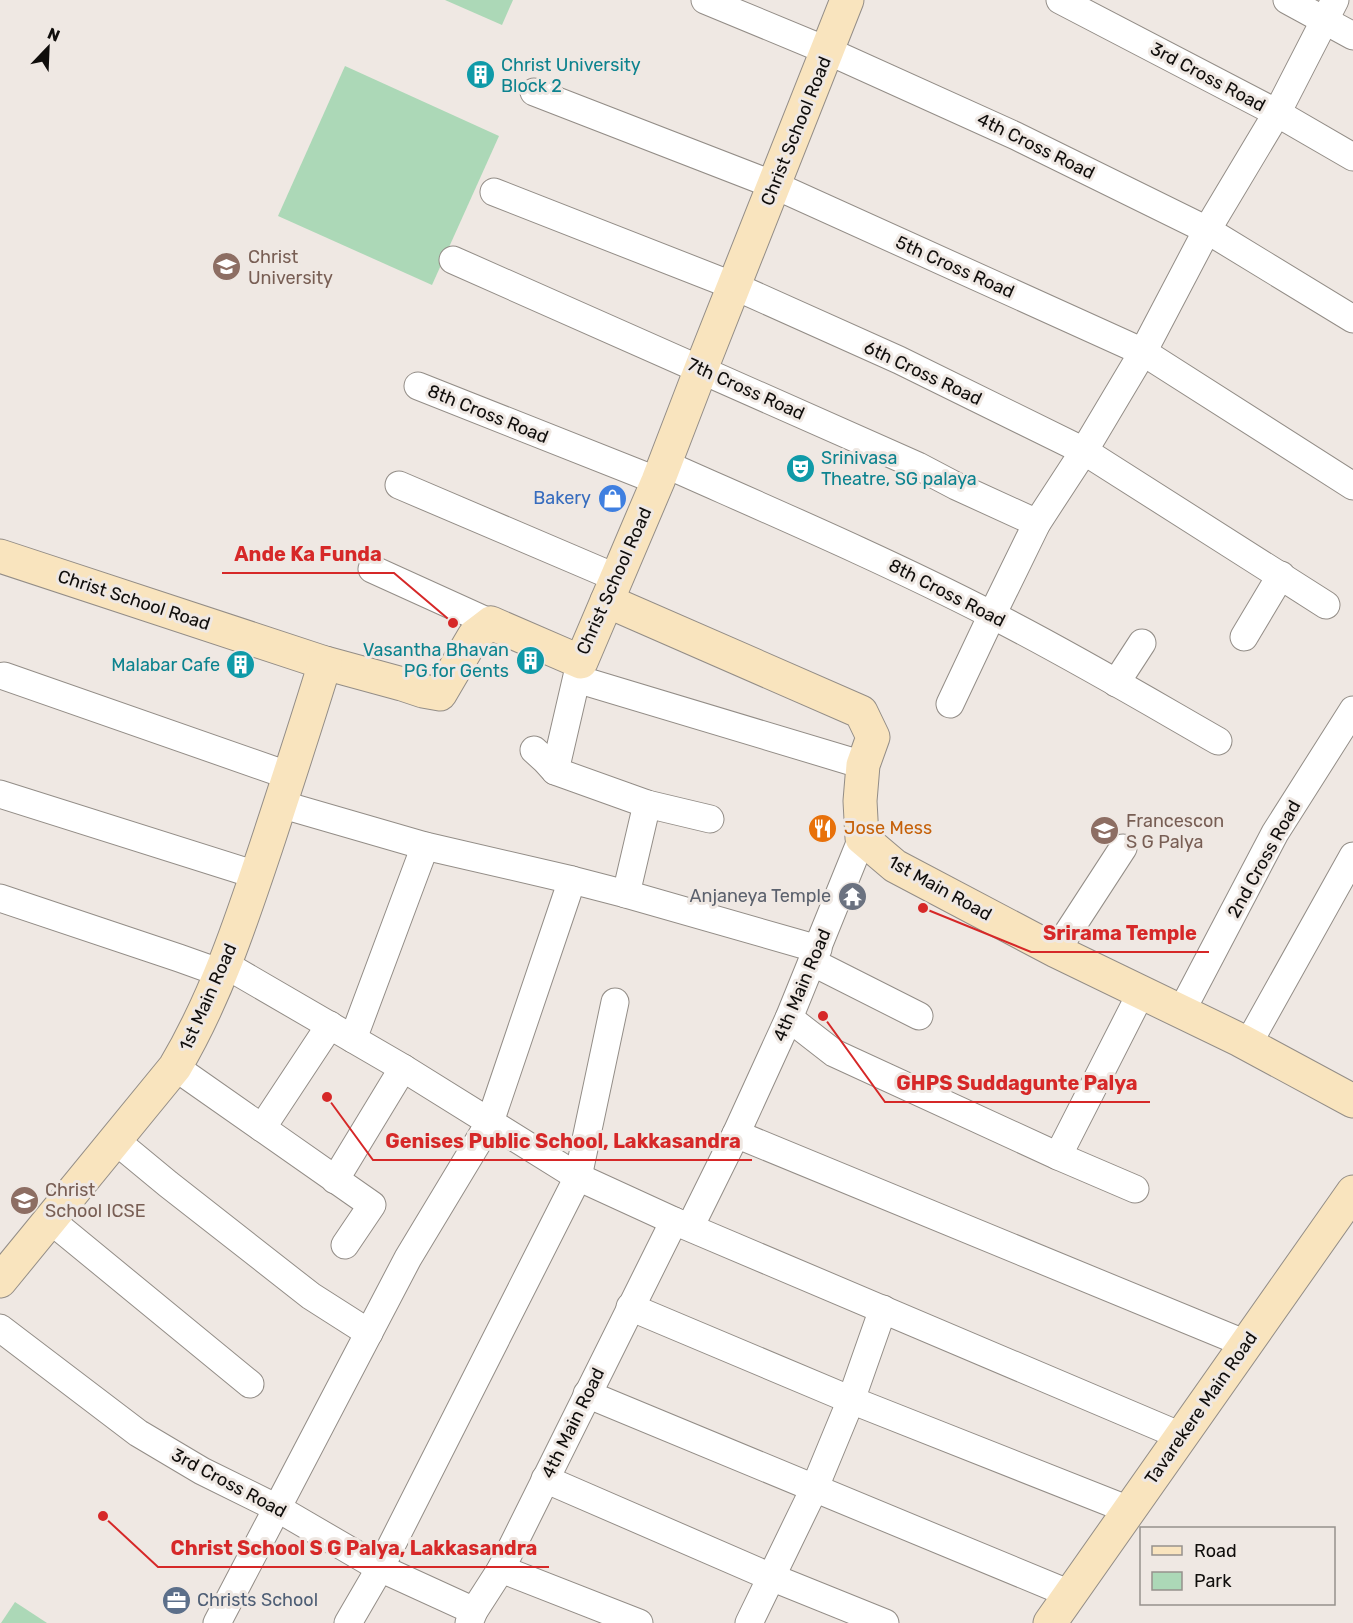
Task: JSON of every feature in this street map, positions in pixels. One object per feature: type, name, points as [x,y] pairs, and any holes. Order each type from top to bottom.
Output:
[{"type":"street","name":"4th Cross Road","points":[[705,0],[828,51],[1016,136],[1207,230],[1353,319]]},
{"type":"street","name":"Christ School Road","points":[[0,556],[325,663],[423,691],[440,694],[474,636],[491,623],[579,671],[662,473],[847,0]]},
{"type":"street","name":"3rd Cross Road","points":[[1060,0],[1277,113],[1353,157]]},
{"type":"street","points":[[1287,0],[1330,10],[1353,36]]},
{"type":"street","points":[[950,704],[1037,523],[1143,352],[1207,230],[1277,113],[1330,10]]},
{"type":"street","name":"5th Cross Road","points":[[534,93],[774,185],[1143,352],[1353,486]]},
{"type":"street","name":"6th Cross Road","points":[[494,192],[734,286],[899,360],[1084,450],[1326,605]]},
{"type":"street","name":"7th Cross Road","points":[[453,260],[918,466],[1037,523]]},
{"type":"street","name":"8th Cross Road","points":[[418,386],[662,473],[871,555],[1073,658],[1218,741]]},
{"type":"street","points":[[399,485],[861,712],[873,738],[863,765],[860,801],[862,838]]},
{"type":"street","points":[[372,569],[491,623]]},
{"type":"street","points":[[1244,638],[1281,575]]},
{"type":"street","points":[[1116,683],[1142,643]]},
{"type":"street","name":"1st Main Road","points":[[0,1281],[175,1067],[195,1034],[223,969],[256,875],[325,663]]},
{"type":"street","points":[[555,771],[579,671],[863,765]]},
{"type":"street","points":[[4,676],[424,846],[626,894],[815,956],[919,1016]]},
{"type":"street","name":"2nd Cross Road","points":[[1181,1012],[1275,833],[1353,710]]},
{"type":"street","points":[[534,750],[555,771],[647,804],[710,819]]},
{"type":"street","points":[[0,794],[256,875]]},
{"type":"street","points":[[626,894],[647,804]]},
{"type":"street","name":"1st Main Road","points":[[862,838],[895,866],[1056,951],[1248,1044],[1353,1101]]},
{"type":"street","name":"4th Main Road","points":[[472,1617],[501,1569],[630,1307],[736,1134],[789,1018],[862,838]]},
{"type":"street","points":[[353,1039],[424,846]]},
{"type":"street","points":[[1056,951],[1123,848]]},
{"type":"street","points":[[1248,1044],[1353,856]]},
{"type":"street","points":[[217,1623],[408,1258],[490,1122],[572,880]]},
{"type":"street","points":[[0,898],[179,958],[223,969],[330,1025],[578,1177],[682,1224],[1181,1436]]},
{"type":"street","points":[[1058,1156],[1141,993]]},
{"type":"street","points":[[348,1623],[380,1568],[578,1177],[615,1002]]},
{"type":"street","points":[[789,1018],[834,1053],[1135,1189]]},
{"type":"street","points":[[262,1128],[330,1025]]},
{"type":"street","points":[[175,1067],[372,1205],[345,1245]]},
{"type":"street","points":[[336,1180],[403,1068]]},
{"type":"street","points":[[736,1134],[1246,1344]]},
{"type":"street","points":[[116,1141],[311,1296],[369,1333]]},
{"type":"street","name":"Tavarekere Main Road","points":[[1050,1623],[1353,1192]]},
{"type":"street","points":[[50,1219],[250,1384]]},
{"type":"street","points":[[630,1307],[851,1400],[1129,1510]]},
{"type":"street","points":[[749,1623],[815,1487],[851,1400],[883,1309]]},
{"type":"street","name":"3rd Cross Road","points":[[0,1328],[138,1433],[202,1471],[278,1508],[380,1568],[472,1617]]},
{"type":"street","points":[[587,1394],[1070,1594]]},
{"type":"street","points":[[545,1479],[771,1577],[885,1623]]},
{"type":"street","points":[[501,1569],[639,1623]]},
{"type":"green space","points":[[445,0],[513,0],[502,25]]},
{"type":"green space","points":[[345,66],[499,136],[432,285],[278,216]]},
{"type":"green space","points":[[15,1602],[47,1623],[1,1623]]},
{"type":"place","name":"Christ University Block 2","points":[[480,75]]},
{"type":"place","name":"Christ University","points":[[227,267]]},
{"type":"place","name":"Srinivasa Theatre, SG palaya","points":[[800,468]]},
{"type":"place","name":"Bakery","points":[[612,498]]},
{"type":"place","name":"Ande Ka Funda","points":[[453,623]]},
{"type":"place","name":"Vasantha Bhavan PG for Gents","points":[[530,660]]},
{"type":"place","name":"Malabar Cafe","points":[[241,665]]},
{"type":"place","name":"Jose Mess","points":[[823,828]]},
{"type":"place","name":"Francescon S G Palya","points":[[1105,831]]},
{"type":"place","name":"Anjaneya Temple","points":[[852,896]]},
{"type":"place","name":"Srirama Temple","points":[[923,908]]},
{"type":"place","name":"GHPS Suddagunte Palya","points":[[823,1016]]},
{"type":"place","name":"Genises Public School, Lakkasandra","points":[[327,1097]]},
{"type":"place","name":"Christ School ICSE","points":[[24,1200]]},
{"type":"place","name":"Christ School S G Palya, Lakkasandra","points":[[103,1516]]},
{"type":"place","name":"Christs School","points":[[176,1600]]}]
